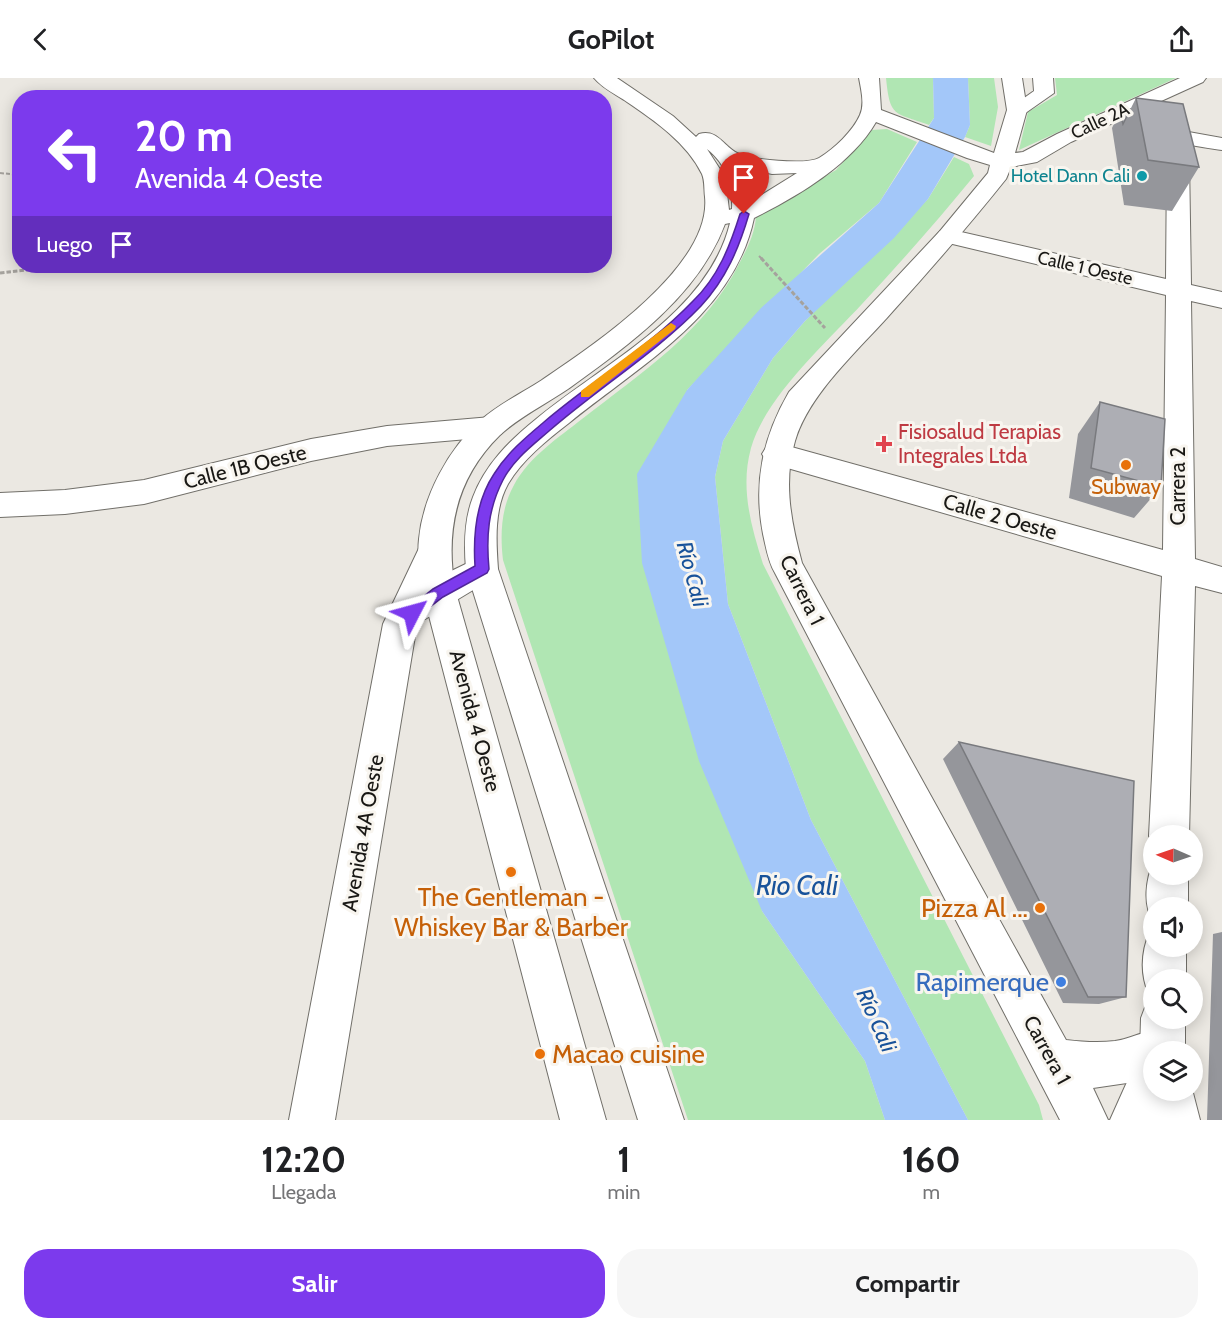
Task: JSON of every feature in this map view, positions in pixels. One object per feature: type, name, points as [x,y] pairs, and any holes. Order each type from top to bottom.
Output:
[{"type":"main road","name":"Avenida 4 Oeste","points":[[583,1120],[438,593],[432,553],[437,516],[451,479],[473,446],[491,427],[631,330],[692,266],[709,240],[719,202],[717,186],[700,156],[681,134],[660,116],[604,78]]},
{"type":"main road","points":[[636,78],[729,158],[742,185],[744,214],[735,246],[720,274],[697,303],[652,342],[577,400],[515,454],[498,478],[482,519],[480,540],[482,569],[661,1120]]},
{"type":"main road","points":[[716,218],[744,214],[826,164],[857,135],[872,113],[869,78]]},
{"type":"main road","name":"Carrera 1","points":[[1012,78],[1017,110],[1000,168],[948,236],[799,399],[784,427],[771,480],[775,523],[786,564],[1085,1120]]},
{"type":"main road","points":[[1017,110],[1044,93],[1043,78]]},
{"type":"main road","name":"Calle 2A","points":[[1000,168],[1029,157],[1192,79]]},
{"type":"main road","points":[[1119,112],[1178,135],[1222,144]]},
{"type":"main road","points":[[872,113],[892,123],[974,154],[1000,168]]},
{"type":"main road","name":"Carrera 2","points":[[1169,825],[1179,568],[1178,135]]},
{"type":"main road","points":[[729,158],[758,166],[786,169],[826,164]]},
{"type":"main road","name":"Calle 1 Oeste","points":[[948,236],[1222,300]]},
{"type":"main road","name":"Calle 1B Oeste","points":[[0,505],[65,502],[144,492],[311,450],[387,436],[491,427]]},
{"type":"main road","name":"Calle 2 Oeste","points":[[777,453],[1222,580]]},
{"type":"main road","name":"Avenida 4A Oeste","points":[[312,1120],[400,624],[432,553]]},
{"type":"main road","points":[[400,624],[438,593],[482,569]]},
{"type":"main road","points":[[1052,1060],[1078,1065],[1109,1065],[1143,1058]]},
{"type":"main road","points":[[1133,1120],[1143,1096]]},
{"type":"main road","points":[[1172,1101],[1177,1120]]},
{"type":"path","points":[[760,258],[824,328]]},
{"type":"green space","points":[[886,78],[933,78],[934,118],[929,125],[896,112],[889,100]]},
{"type":"green space","points":[[968,78],[994,78],[998,107],[991,146],[965,137],[970,125]]},
{"type":"green space","points":[[1055,78],[1176,78],[1019,150],[1028,112],[1057,95]]},
{"type":"green space","points":[[887,129],[917,142],[879,203],[819,254],[687,390],[762,911],[865,1061],[885,1120],[688,1120],[503,560],[504,512],[514,485],[536,457],[649,367],[691,330],[709,309],[726,287],[746,251],[753,234],[756,216],[836,170],[872,130]]},
{"type":"green space","points":[[954,157],[969,164],[974,176],[905,257],[799,371],[770,409],[751,448],[747,478],[748,507],[763,564],[1039,1105],[1043,1120],[968,1120],[811,820],[728,604],[715,477],[723,441],[773,358],[805,321],[928,199]]},
{"type":"water","name":"Rio Cali","points":[[933,78],[968,78],[970,125],[965,137],[928,199],[894,238],[805,321],[773,358],[723,441],[715,477],[728,604],[811,820],[968,1120],[885,1120],[865,1061],[762,911],[699,761],[642,563],[637,474],[687,390],[761,308],[879,203],[934,118]]},
{"type":"building","points":[[1136,98],[1183,104],[1199,167],[1148,160]]},
{"type":"building","points":[[1120,111],[1129,112],[1123,124]]},
{"type":"building","points":[[1100,402],[1165,419],[1161,487],[1091,468]]},
{"type":"building","points":[[959,742],[1134,781],[1126,997],[1088,997]]},
{"type":"slow traffic","points":[[585,394],[671,326]]},
{"type":"place","name":"Hotel Dann Cali","points":[[1142,176]]},
{"type":"place","name":"Fisiosalud Terapias Integrales Ltda","points":[[884,444]]},
{"type":"place","name":"Subway","points":[[1126,465]]},
{"type":"place","name":"The Gentleman - Whiskey Bar & Barber","points":[[511,872]]},
{"type":"place","name":"Pizza Al ...","points":[[1040,908]]},
{"type":"place","name":"Rapimerque","points":[[1061,982]]},
{"type":"place","name":"Macao cuisine","points":[[540,1054]]},
{"type":"route","points":[[412,613],[438,593],[482,569],[480,540],[482,519],[498,478],[515,454],[577,400],[652,342],[697,303],[720,274],[735,246],[744,214]]},
{"type":"water label","name":"Río Cali","points":[[693,574]]},
{"type":"water label","name":"Río Cali","points":[[877,1020]]}]
